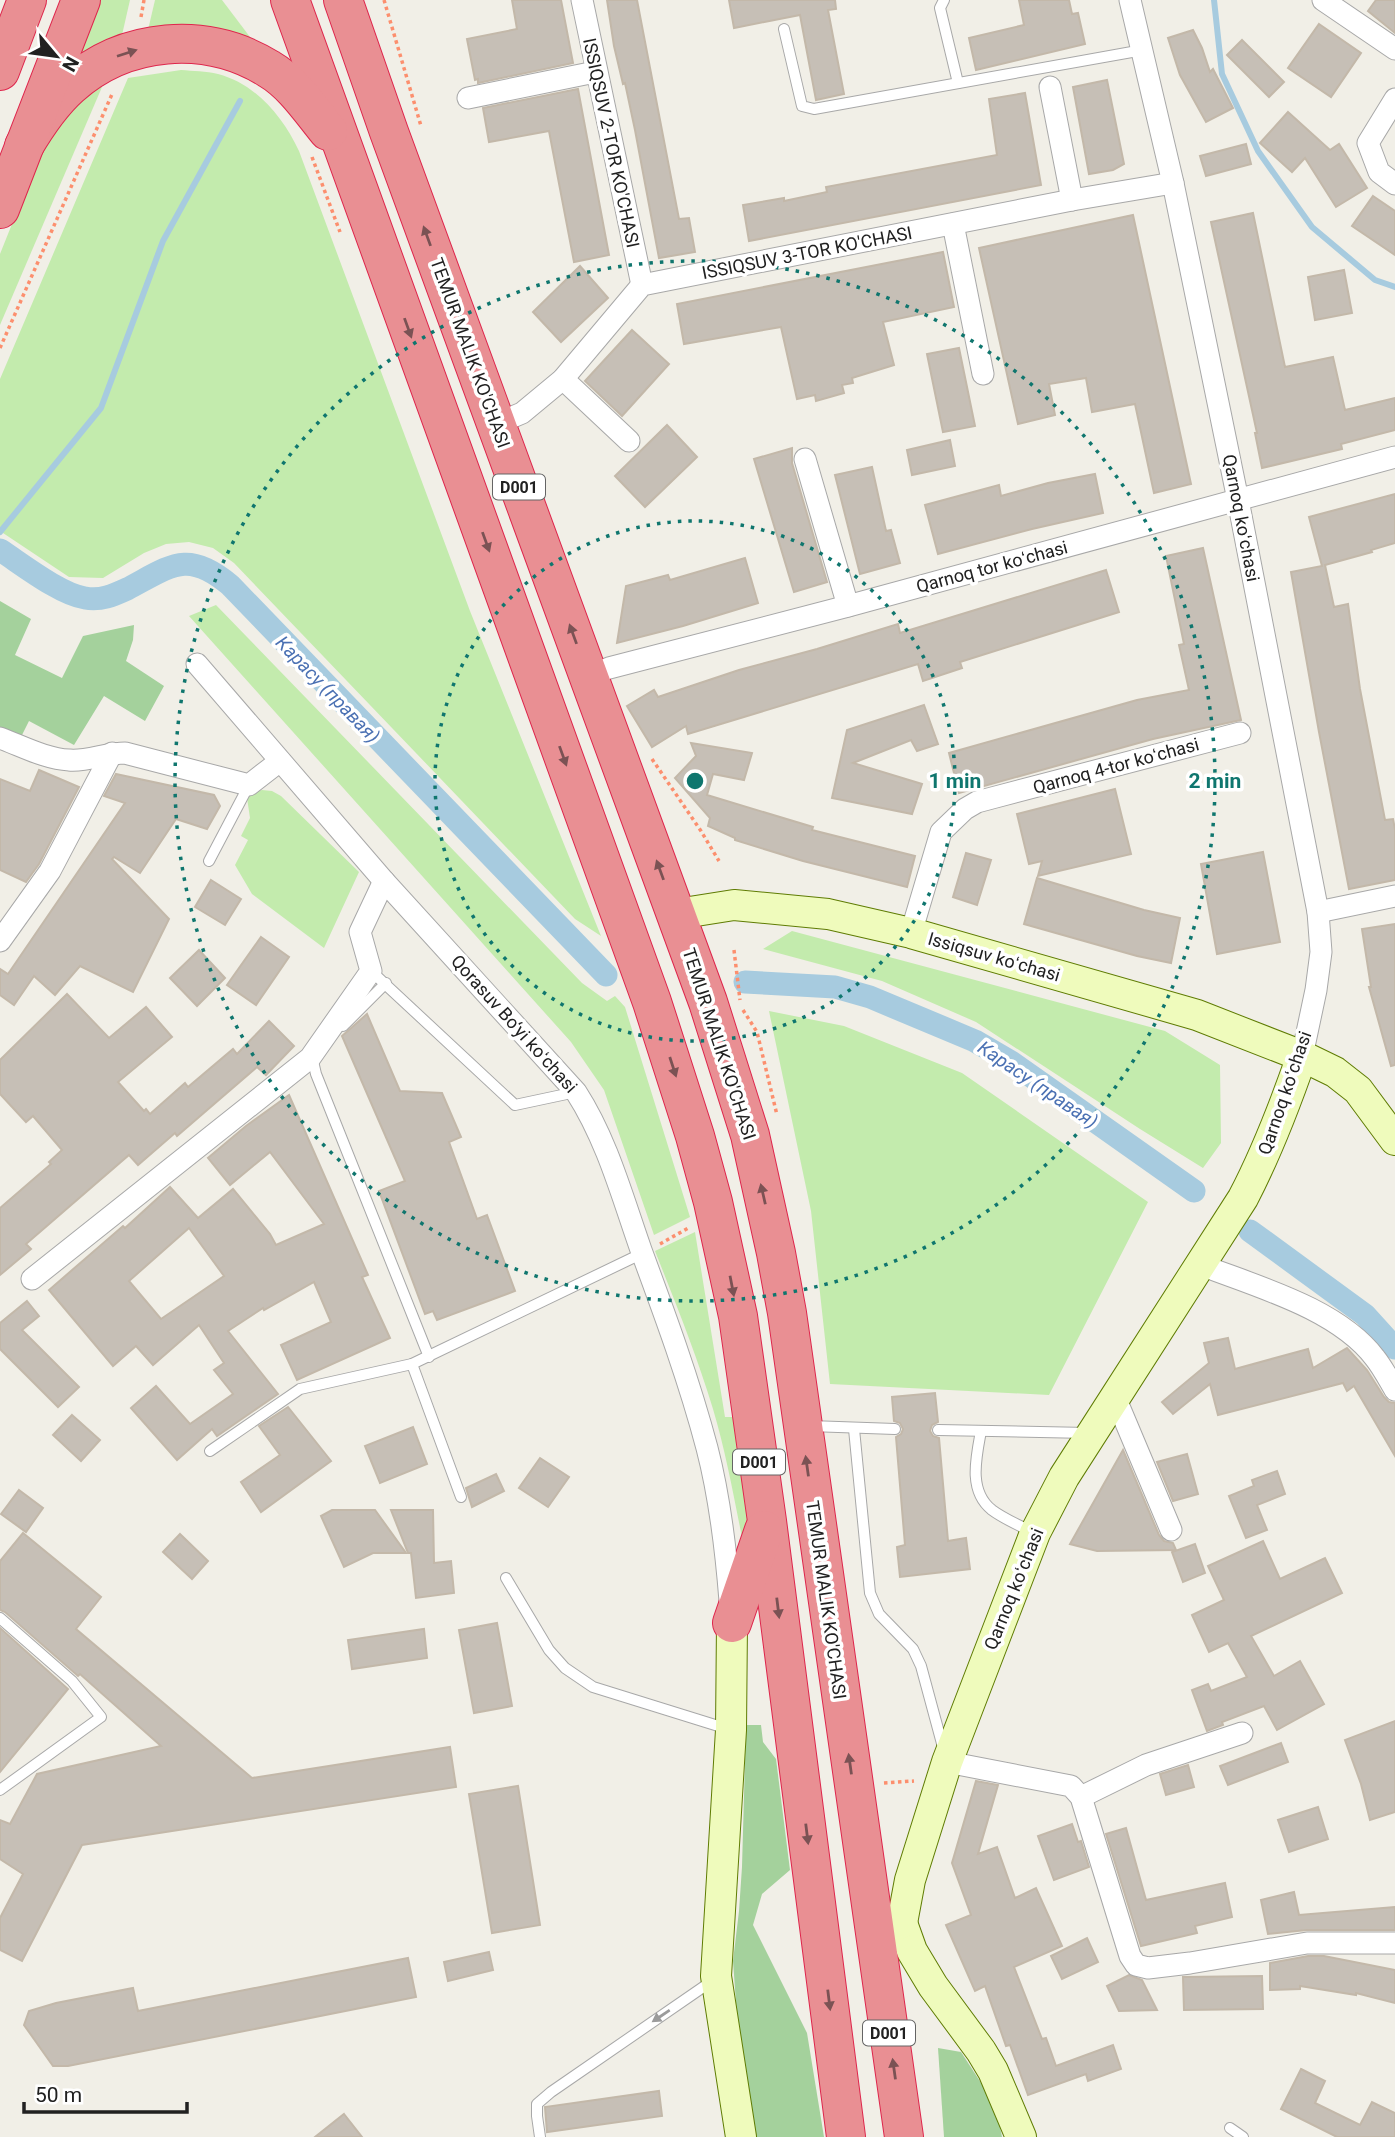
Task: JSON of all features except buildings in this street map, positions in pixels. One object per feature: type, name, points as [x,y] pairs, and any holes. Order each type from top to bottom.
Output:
[{"type":"highway","points":[[0,71],[27,0]]},
{"type":"highway","points":[[0,209],[81,0]]},
{"type":"highway","name":"D001","points":[[263,0],[289,41],[325,148],[638,963],[695,1136],[727,1258],[738,1316],[846,2137]]},
{"type":"highway","name":"D001","points":[[290,0],[325,148]]},
{"type":"highway","name":"TEMUR MALIK KO'CHASI","points":[[345,6],[677,914],[736,1086],[763,1194],[787,1313],[802,1426],[888,1926],[904,2137]]},
{"type":"highway","points":[[24,146],[56,100],[99,65],[130,51],[184,43],[202,44],[235,53],[268,68],[286,82],[325,148]]},
{"type":"highway","points":[[732,1623],[767,1521]]},
{"type":"highway","points":[[820,1933],[888,1926]]},
{"type":"street","name":"ISSIQSUV 2-TOR KO'CHASI","points":[[582,0],[595,72],[642,285]]},
{"type":"street","name":"Qarnoq koʻchasi","points":[[888,1926],[910,1880],[947,1762],[1035,1533],[1064,1477],[1220,1235],[1262,1161],[1278,1125],[1302,1056],[1318,977],[1321,951],[1318,912],[1173,183],[1130,0]]},
{"type":"street","points":[[1323,0],[1395,49]]},
{"type":"street","points":[[468,98],[595,72]]},
{"type":"street","points":[[1050,87],[1072,200]]},
{"type":"street","points":[[1395,99],[1368,143],[1379,172],[1395,184]]},
{"type":"street","name":"ISSIQSUV 3-TOR KO'CHASI","points":[[642,285],[1072,200],[1173,183]]},
{"type":"street","points":[[953,224],[982,374]]},
{"type":"street","points":[[496,424],[522,413],[563,379],[642,285]]},
{"type":"street","points":[[563,379],[629,441]]},
{"type":"street","name":"Qarnoq tor koʻchasi","points":[[588,676],[609,668],[1395,457]]},
{"type":"street","points":[[805,459],[848,606]]},
{"type":"street","name":"Qorasuv Bo‘yi koʻchasi","points":[[197,664],[384,881],[576,1092],[592,1118],[607,1151],[676,1346],[707,1449],[728,1566],[732,1623]]},
{"type":"street","name":"Qarnoq 4-tor koʻchasi","points":[[911,933],[941,832],[965,809],[977,802],[1240,733]]},
{"type":"street","points":[[0,738],[35,752],[71,761],[125,753],[249,785],[280,761]]},
{"type":"street","points":[[0,941],[50,871],[112,753]]},
{"type":"street","points":[[32,1279],[310,1058],[379,977],[360,932],[384,881]]},
{"type":"street","points":[[1318,912],[1395,895]]},
{"type":"street","name":"Issiqsuv koʻchasi","points":[[677,914],[734,905],[828,914],[911,933],[1197,1014],[1335,1072],[1358,1090],[1395,1140]]},
{"type":"street","points":[[1201,1265],[1325,1315],[1346,1329],[1375,1357],[1395,1390]]},
{"type":"street","points":[[1115,1397],[1171,1530]]},
{"type":"street","points":[[732,1623],[731,1730],[716,1976],[741,2137]]},
{"type":"street","points":[[1081,1797],[1146,1765],[1242,1733]]},
{"type":"street","points":[[947,1762],[1071,1786],[1081,1797],[1130,1956],[1136,1965],[1148,1968],[1190,1963],[1307,1943],[1395,1943]]},
{"type":"street","points":[[888,1926],[912,1951],[926,1975],[981,2051],[1021,2137]]},
{"type":"lane","points":[[944,0],[940,8],[958,83]]},
{"type":"lane","points":[[784,29],[802,106],[814,109],[1143,50]]},
{"type":"lane","points":[[209,861],[249,785]]},
{"type":"lane","points":[[379,977],[515,1105],[576,1092]]},
{"type":"lane","points":[[310,1058],[429,1357]]},
{"type":"lane","points":[[210,1451],[300,1390],[412,1364],[643,1253]]},
{"type":"lane","points":[[412,1364],[461,1497]]},
{"type":"lane","points":[[802,1426],[895,1429]]},
{"type":"lane","points":[[853,1429],[870,1593],[880,1614],[913,1649],[921,1666],[947,1762]]},
{"type":"lane","points":[[938,1430],[1091,1433]]},
{"type":"lane","points":[[981,1431],[975,1476],[979,1496],[992,1510],[1035,1533]]},
{"type":"lane","points":[[506,1578],[549,1650],[565,1668],[593,1686],[731,1730]]},
{"type":"lane","points":[[0,1618],[72,1681],[101,1717],[0,1790]]},
{"type":"lane","points":[[540,2137],[537,2104],[707,1986],[716,1976]]},
{"type":"lane","points":[[1230,2128],[1243,2137]]},
{"type":"path","points":[[0,348],[113,92]]},
{"type":"path","points":[[325,148],[341,235]]},
{"type":"path","points":[[643,1253],[699,1222]]},
{"type":"green space","points":[[92,0],[130,0],[122,35],[66,68]]},
{"type":"green space","points":[[155,0],[222,0],[253,41],[148,30]]},
{"type":"green space","points":[[181,70],[218,74],[244,85],[276,114],[299,151],[470,611],[601,936],[575,919],[234,563],[213,548],[189,542],[166,544],[144,553],[103,578],[69,577],[0,531],[0,379],[128,78]]},
{"type":"green space","points":[[100,82],[102,87],[0,325],[0,254],[38,159],[64,116]]},
{"type":"green space","points":[[0,601],[31,619],[15,655],[62,678],[83,636],[134,625],[133,640],[126,661],[164,686],[145,721],[104,696],[74,745],[29,721],[21,737],[0,727]]},
{"type":"green space","points":[[216,605],[582,983],[607,1001],[615,996],[625,1007],[690,1217],[654,1235],[604,1090],[571,1042],[189,616]]},
{"type":"green space","points":[[262,790],[281,796],[359,872],[324,948],[252,894],[235,865],[248,840],[241,836],[250,818],[247,798]]},
{"type":"green space","points":[[792,931],[1165,1031],[1220,1065],[1221,1143],[1203,1168],[976,1022],[882,981],[763,949]]},
{"type":"green space","points":[[769,1011],[844,1026],[962,1073],[1148,1202],[1049,1395],[830,1384],[811,1211]]},
{"type":"green space","points":[[695,1232],[725,1417],[736,1417],[750,1517],[745,1552],[713,1409],[655,1251]]},
{"type":"green space","points":[[746,1725],[761,1725],[763,1742],[776,1759],[790,1870],[762,1894],[753,1925],[807,2033],[824,2137],[753,2137],[738,2030],[733,1961],[742,1867]]},
{"type":"green space","points":[[938,2048],[961,2052],[996,2106],[1002,2137],[944,2137]]},
{"type":"waterway","points":[[1214,0],[1222,74],[1258,151],[1312,227],[1375,280],[1395,287]]},
{"type":"waterway","points":[[0,532],[101,408],[163,241],[240,101]]},
{"type":"waterway","name":"Карасу (правая)","points":[[0,550],[64,591],[91,599],[117,593],[179,565],[190,564],[215,574],[230,585],[606,975]]},
{"type":"waterway","name":"Карасу (правая)","points":[[745,982],[835,987],[870,997],[975,1041],[1011,1062],[1194,1191]]},
{"type":"waterway","name":"Карасу (правая)","points":[[1250,1231],[1365,1315],[1395,1348]]}]
